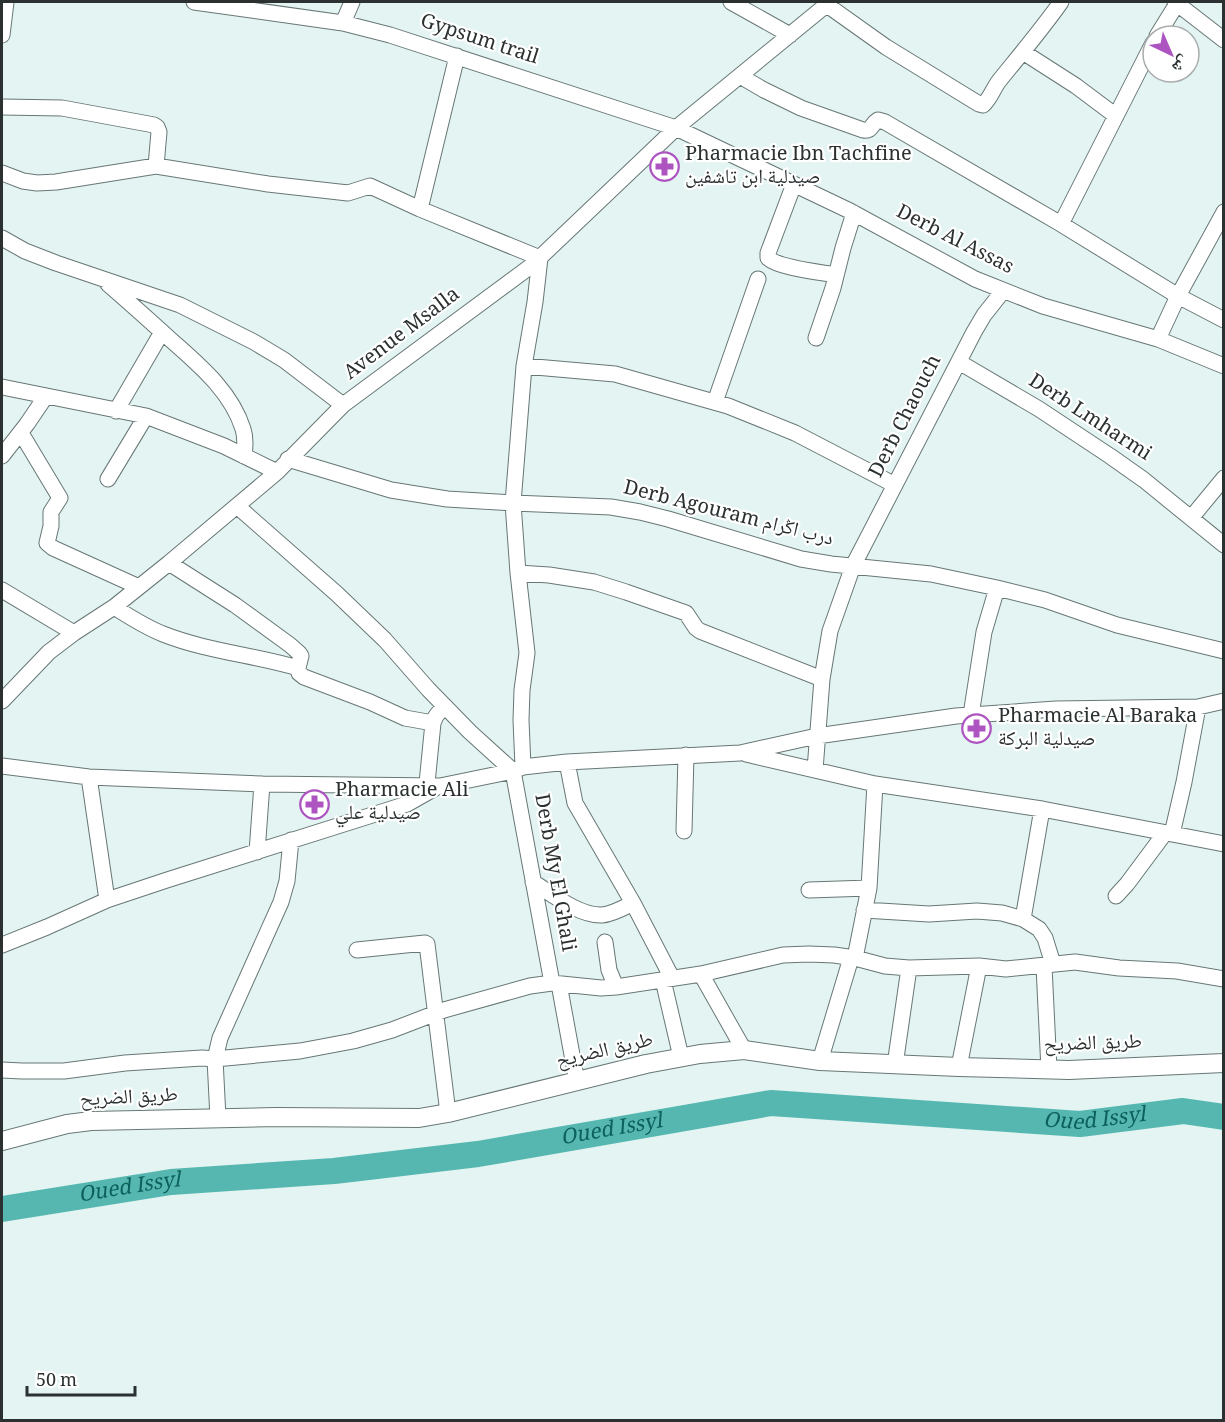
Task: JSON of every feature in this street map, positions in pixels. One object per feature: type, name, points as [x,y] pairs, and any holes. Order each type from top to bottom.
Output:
[{"type":"street","points":[[2,35],[6,2]]},
{"type":"street","name":"Gypsum trail","points":[[194,2],[343,23],[390,35],[676,128]]},
{"type":"street","points":[[343,23],[352,2]]},
{"type":"street","points":[[731,2],[790,35]]},
{"type":"street","points":[[820,5],[983,105],[1062,2]]},
{"type":"street","points":[[1164,24],[1177,2],[1224,40]]},
{"type":"street","name":"Avenue Msalla","points":[[2,701],[49,652],[114,607],[170,563],[277,472],[343,405],[540,258],[676,128],[790,35],[820,5]]},
{"type":"street","points":[[1023,52],[1067,80],[1116,116]]},
{"type":"street","points":[[420,209],[457,56]]},
{"type":"street","points":[[1061,224],[1141,67]]},
{"type":"street","points":[[740,76],[801,108],[863,130],[870,130],[878,120],[885,122],[1061,224],[1178,296],[1224,320]]},
{"type":"street","points":[[2,107],[62,108],[154,125],[159,132],[156,166]]},
{"type":"street","name":"Derb Al Assas","points":[[676,128],[854,213],[975,279],[1043,306],[1158,339],[1224,366]]},
{"type":"street","points":[[2,173],[22,181],[37,183],[156,166],[348,194],[370,186],[540,258]]},
{"type":"street","points":[[794,184],[768,258],[792,267],[836,275]]},
{"type":"street","points":[[1158,339],[1178,296],[1224,212]]},
{"type":"street","points":[[816,338],[854,213]]},
{"type":"street","points":[[2,238],[25,251],[180,305],[254,342],[284,360],[343,405]]},
{"type":"street","name":"Derb My El Ghali","points":[[540,258],[525,366],[513,503],[527,653],[518,769],[533,882],[576,1082]]},
{"type":"street","points":[[101,278],[222,388],[243,429],[244,456]]},
{"type":"street","points":[[715,402],[758,279]]},
{"type":"street","name":"Derb Chaouch","points":[[815,770],[822,679],[830,630],[853,566],[979,324],[1003,291]]},
{"type":"street","points":[[116,411],[162,332]]},
{"type":"street","name":"Derb Lmharmi","points":[[959,362],[1059,422],[1144,480],[1224,546]]},
{"type":"street","points":[[525,366],[615,375],[728,406],[795,432],[895,485]]},
{"type":"street","points":[[2,387],[146,416],[224,446],[277,472]]},
{"type":"street","points":[[2,456],[46,396]]},
{"type":"street","points":[[108,479],[146,416]]},
{"type":"street","points":[[21,433],[60,498],[51,512],[48,545],[138,587]]},
{"type":"street","name":"Derb Agouram درب اڭرام","points":[[288,459],[391,490],[447,498],[601,506],[640,512],[801,559],[931,574],[997,588],[1045,600],[1117,625],[1224,651]]},
{"type":"street","points":[[1191,518],[1224,478]]},
{"type":"street","points":[[237,506],[337,594],[385,640],[470,732],[518,769]]},
{"type":"street","points":[[170,563],[235,605],[290,645],[301,656],[298,668],[301,675],[405,718],[433,723]]},
{"type":"street","points":[[518,573],[594,582],[646,599],[686,613],[700,631],[822,679]]},
{"type":"street","points":[[971,715],[984,632],[997,588]]},
{"type":"street","points":[[2,590],[74,633]]},
{"type":"street","points":[[114,607],[164,634],[220,651],[298,668]]},
{"type":"street","points":[[2,766],[89,777],[431,788],[518,769],[567,762],[740,753],[817,736],[971,715],[1056,709],[1198,707],[1224,701]]},
{"type":"street","points":[[431,788],[433,723],[444,706]]},
{"type":"street","points":[[1116,896],[1168,833],[1185,782],[1198,707]]},
{"type":"street","points":[[740,753],[875,784],[1042,810],[1224,844]]},
{"type":"street","points":[[684,831],[686,755]]},
{"type":"street","points":[[567,762],[575,803],[633,903],[668,979],[681,1057]]},
{"type":"street","points":[[89,777],[107,900]]},
{"type":"street","points":[[257,852],[262,784]]},
{"type":"street","points":[[820,1060],[853,958],[869,888],[875,784]]},
{"type":"street","points":[[2,945],[107,900],[407,804],[431,788]]},
{"type":"street","points":[[1023,919],[1042,810]]},
{"type":"street","points":[[218,1118],[215,1059],[220,1038],[281,902],[287,881],[291,840]]},
{"type":"street","points":[[533,882],[568,904],[591,914],[603,915],[616,912],[633,903]]},
{"type":"street","points":[[809,890],[869,888]]},
{"type":"street","points":[[864,910],[929,914],[977,911],[1002,913],[1023,919],[1039,929],[1045,938],[1048,965],[1049,1070]]},
{"type":"street","points":[[605,942],[609,970],[616,987]]},
{"type":"street","points":[[357,950],[427,944],[448,1113]]},
{"type":"street","points":[[2,1070],[64,1071],[125,1063],[215,1059],[300,1051],[353,1041],[392,1030],[435,1013],[530,986],[556,984],[616,987],[701,974],[783,955],[834,955],[885,966],[909,968],[979,966],[1006,969],[1074,962],[1119,968],[1177,971],[1224,979]]},
{"type":"street","points":[[958,1068],[979,966]]},
{"type":"street","points":[[895,1065],[909,968]]},
{"type":"street","points":[[701,974],[744,1050]]},
{"type":"street","name":"طريق الضريح","points":[[2,1141],[67,1124],[91,1121],[218,1118],[419,1118],[448,1113],[646,1064],[700,1054],[744,1050],[820,1060],[958,1068],[1069,1070],[1224,1062]]},
{"type":"waterway","name":"Oued Issyl","points":[[2,1209],[171,1182],[334,1171],[478,1154],[771,1103],[1080,1124],[1183,1111],[1224,1117]]},
{"type":"place","name":"Pharmacie Ibn Tachfine صيدلية ابن تاشفين","points":[[664,167]]},
{"type":"place","name":"Pharmacie Al Baraka صيدلية البركة","points":[[977,729]]},
{"type":"place","name":"Pharmacie Ali صيدلية علي","points":[[314,804]]}]
